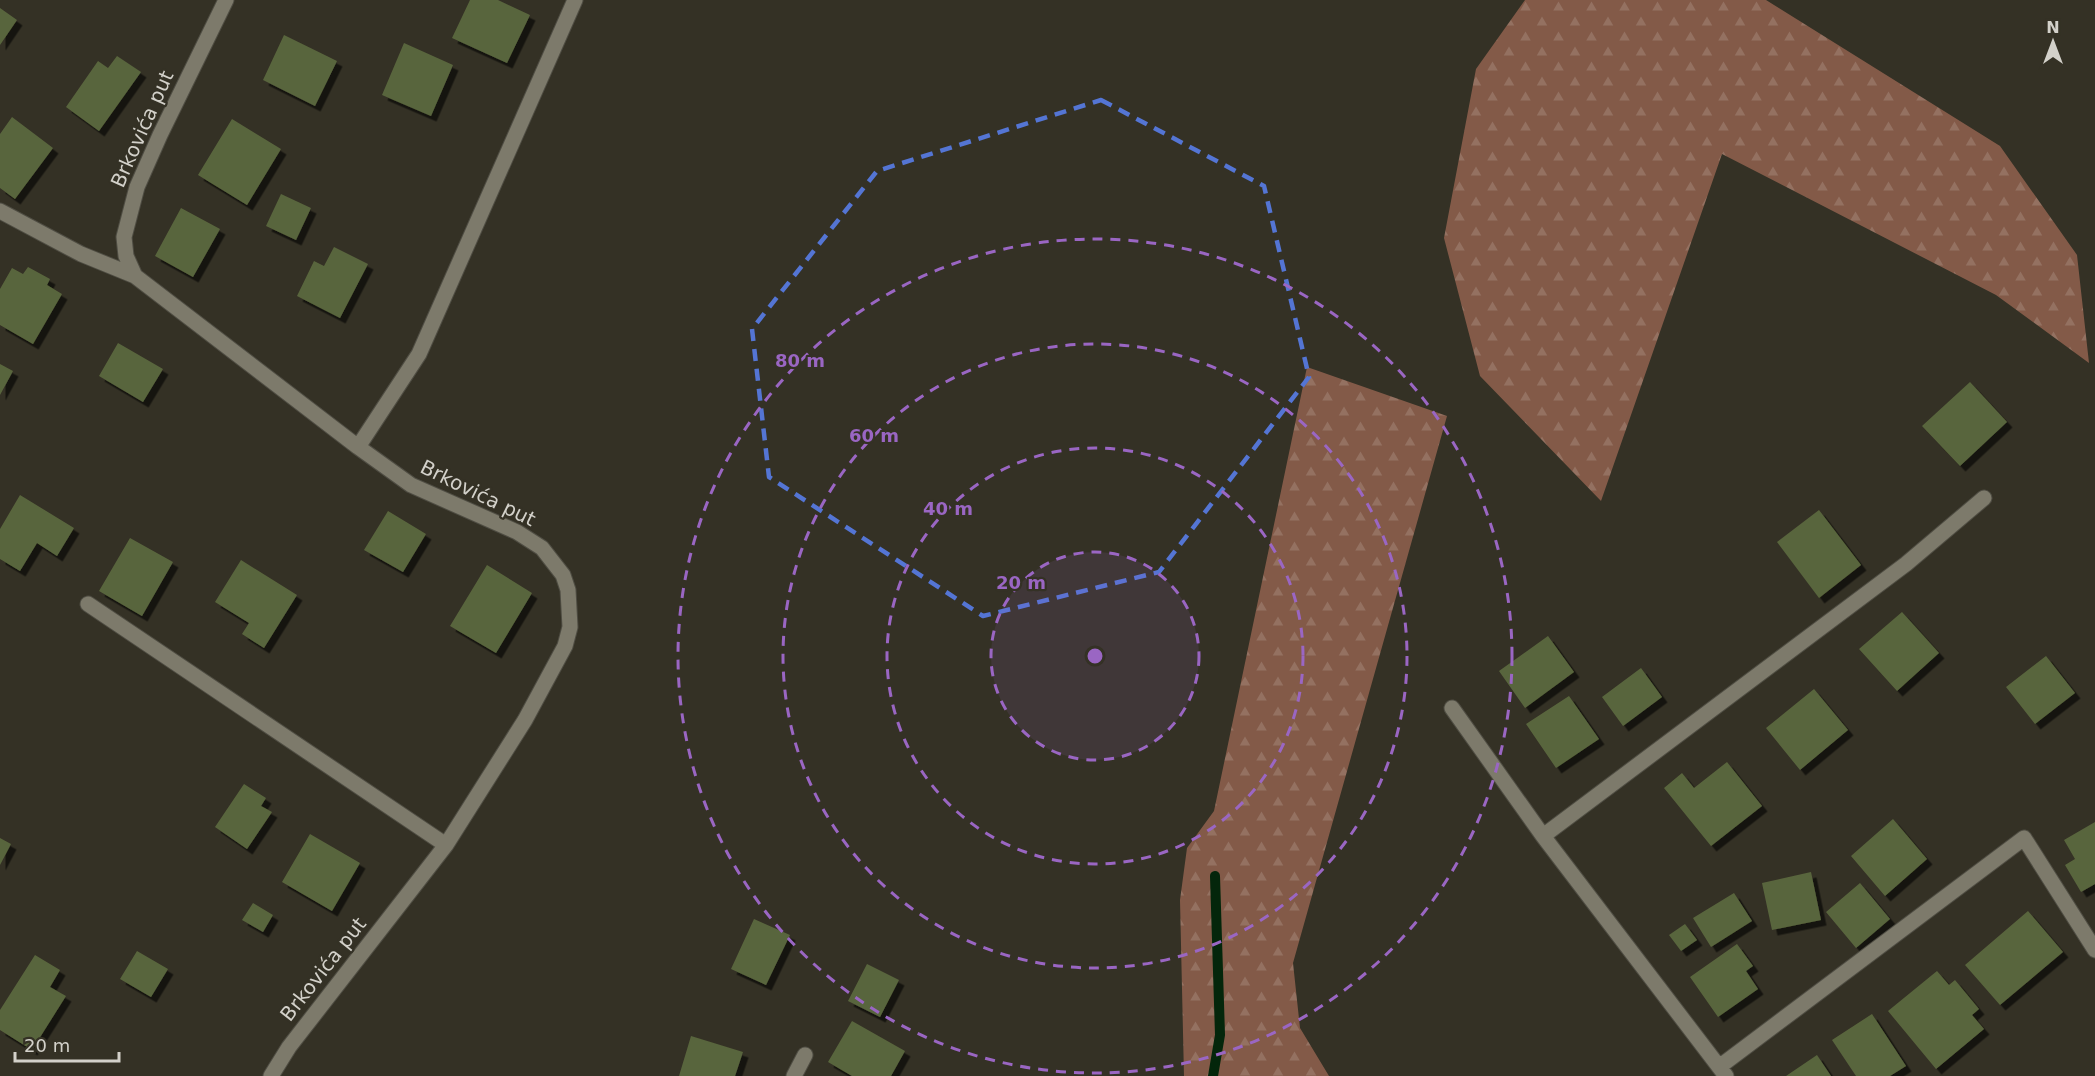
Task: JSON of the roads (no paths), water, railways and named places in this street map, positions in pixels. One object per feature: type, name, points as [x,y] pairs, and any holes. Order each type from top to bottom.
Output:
[{"type":"street","name":"Brkovića put","points":[[226,0],[137,187],[124,237],[126,256],[135,276],[411,485],[517,532],[542,548],[562,575],[568,590],[570,627],[565,646],[525,720],[446,845],[289,1047],[271,1076]]},
{"type":"street","points":[[358,447],[419,354],[575,0]]},
{"type":"street","points":[[0,211],[81,254],[135,276]]},
{"type":"street","points":[[1543,836],[1906,564],[1984,498]]},
{"type":"street","points":[[88,604],[446,845]]},
{"type":"street","points":[[1452,708],[1543,836],[1722,1072],[2024,838],[2095,950]]},
{"type":"street","points":[[794,1076],[805,1055]]},
{"type":"waterway","points":[[1213,1076],[1220,1035],[1215,876]]}]
